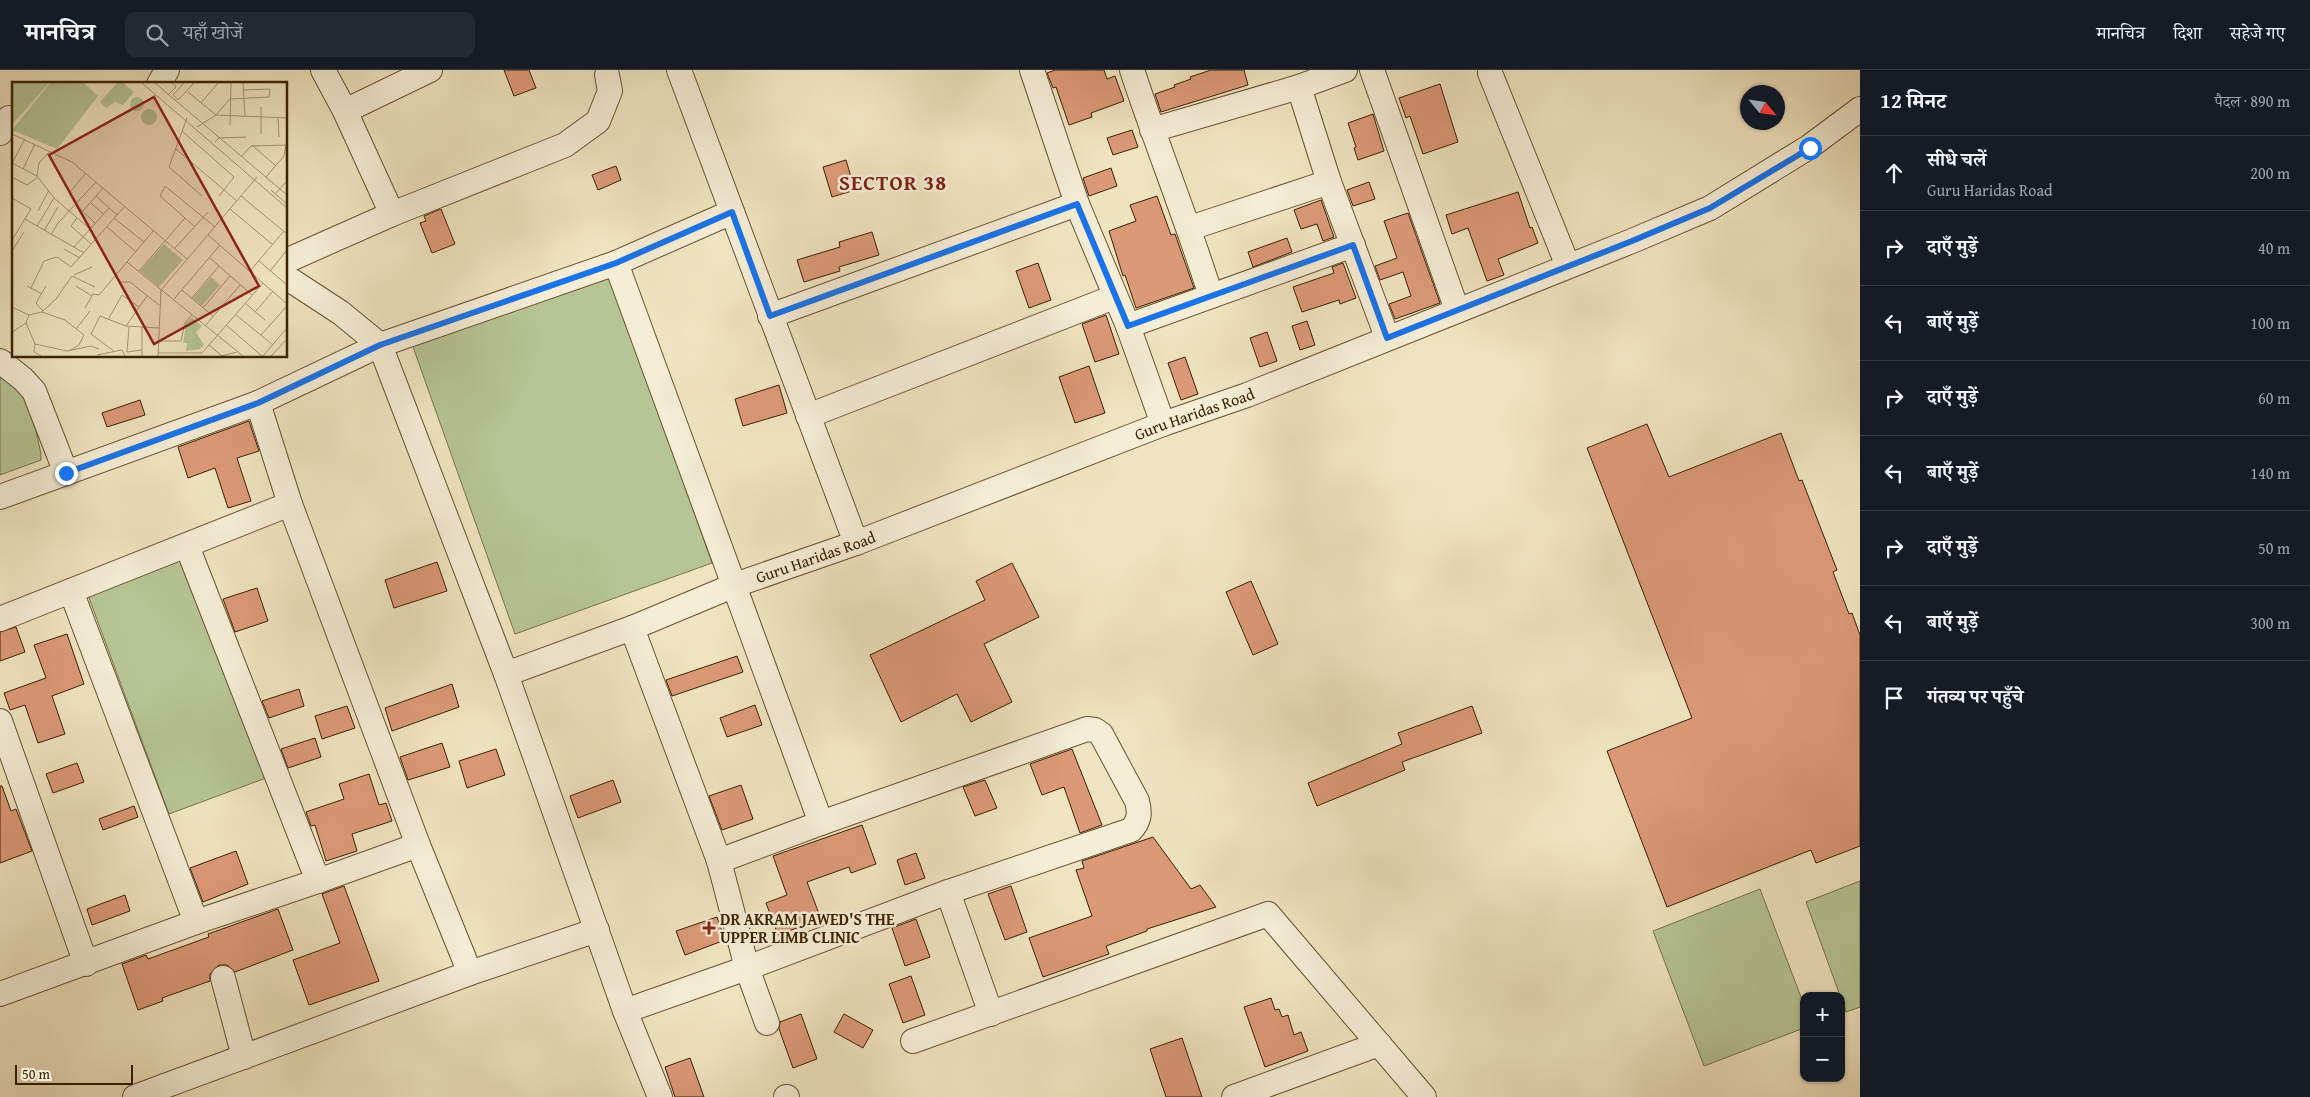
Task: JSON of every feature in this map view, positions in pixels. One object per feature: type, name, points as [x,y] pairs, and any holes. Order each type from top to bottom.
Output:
[{"type":"street","points":[[160,82],[167,70]]},
{"type":"street","points":[[323,70],[345,111],[392,214]]},
{"type":"street","points":[[345,111],[430,70]]},
{"type":"street","points":[[679,70],[856,543]]},
{"type":"street","points":[[1032,70],[1077,204],[1114,297],[1128,326],[1164,424]]},
{"type":"street","points":[[1132,70],[1152,130],[1190,228],[1211,296]]},
{"type":"street","points":[[1152,130],[1299,87],[1345,70]]},
{"type":"street","points":[[1372,70],[1457,310]]},
{"type":"street","points":[[1490,73],[1568,266]]},
{"type":"street","points":[[288,260],[392,214],[565,145],[598,121],[610,92],[607,75]]},
{"type":"street","points":[[1299,87],[1329,182],[1387,338]]},
{"type":"street","name":"Guru Haridas Road","points":[[506,674],[632,628],[735,585],[856,543],[1164,424],[1247,395],[1710,208],[1810,148],[1860,108]]},
{"type":"street","points":[[1190,228],[1329,182]]},
{"type":"street","points":[[770,316],[1077,204]]},
{"type":"street","points":[[0,497],[258,403],[380,345],[616,263],[732,212]]},
{"type":"street","points":[[1128,326],[1353,245]]},
{"type":"street","points":[[616,263],[821,823]]},
{"type":"street","points":[[288,278],[341,313],[380,345],[506,674],[625,1011],[660,1097]]},
{"type":"street","points":[[808,416],[1114,297]]},
{"type":"street","points":[[0,362],[23,379],[34,391],[66,473]]},
{"type":"street","points":[[258,403],[290,504],[418,845],[470,972]]},
{"type":"street","points":[[0,619],[290,504]]},
{"type":"street","points":[[187,546],[318,881]]},
{"type":"street","points":[[70,591],[196,922]]},
{"type":"street","points":[[632,628],[719,861],[747,968],[767,1023]]},
{"type":"street","points":[[0,721],[86,964]]},
{"type":"street","points":[[625,1011],[747,968],[948,892],[1131,830],[1138,821],[1136,800],[1101,734],[1095,730],[1087,729],[719,861]]},
{"type":"street","points":[[0,994],[196,922],[418,845]]},
{"type":"street","points":[[948,892],[991,1014]]},
{"type":"street","points":[[913,1042],[1268,914],[1424,1097]]},
{"type":"street","points":[[146,1095],[470,972],[597,930]]},
{"type":"street","points":[[223,978],[244,1057]]},
{"type":"street","points":[[1234,1097],[1379,1044]]},
{"type":"green space","points":[[610,273],[712,563],[515,634],[412,344]]},
{"type":"green space","points":[[0,376],[29,398],[41,460],[0,475]]},
{"type":"green space","points":[[184,554],[266,778],[169,814],[86,590]]},
{"type":"green space","points":[[1860,881],[1860,1007],[1846,1012],[1845,992],[1839,992],[1806,902]]},
{"type":"green space","points":[[1760,889],[1800,994],[1800,1030],[1704,1066],[1653,931]]},
{"type":"building","points":[[504,70],[529,70],[536,88],[514,96]]},
{"type":"building","points":[[1055,70],[1104,70],[1107,79],[1115,76],[1124,101],[1091,113],[1092,117],[1069,125],[1056,87],[1053,88],[1047,73]]},
{"type":"building","points":[[1211,70],[1244,70],[1248,85],[1161,112],[1155,94],[1175,87],[1174,85],[1191,79],[1190,77]]},
{"type":"building","points":[[1440,84],[1458,142],[1423,154],[1410,116],[1406,118],[1399,98]]},
{"type":"building","points":[[1373,114],[1384,151],[1358,160],[1348,123]]},
{"type":"building","points":[[1132,130],[1138,147],[1113,155],[1107,138]]},
{"type":"building","points":[[846,160],[855,190],[832,197],[823,167]]},
{"type":"building","points":[[616,166],[621,180],[598,190],[592,175]]},
{"type":"building","points":[[1111,168],[1117,186],[1089,196],[1083,178]]},
{"type":"building","points":[[1369,182],[1375,199],[1353,206],[1347,190]]},
{"type":"building","points":[[1518,192],[1530,228],[1532,227],[1538,243],[1498,259],[1504,275],[1487,281],[1468,228],[1452,234],[1446,215]]},
{"type":"building","points":[[1157,196],[1171,235],[1175,234],[1194,288],[1136,308],[1125,275],[1123,276],[1109,231],[1136,221],[1130,205]]},
{"type":"building","points":[[1321,200],[1334,237],[1323,241],[1317,224],[1301,229],[1294,210]]},
{"type":"building","points":[[441,209],[455,244],[432,253],[420,223],[426,221],[424,216]]},
{"type":"building","points":[[1408,213],[1440,303],[1395,319],[1389,304],[1411,296],[1403,272],[1380,280],[1375,266],[1397,258],[1384,221]]},
{"type":"building","points":[[872,232],[879,255],[839,267],[840,271],[804,282],[797,260],[840,247],[839,242]]},
{"type":"building","points":[[1287,238],[1292,252],[1253,267],[1248,252]]},
{"type":"building","points":[[1038,263],[1051,300],[1029,308],[1016,271]]},
{"type":"building","points":[[1343,263],[1356,298],[1340,304],[1339,300],[1302,312],[1293,287],[1334,273],[1332,267]]},
{"type":"building","points":[[1106,315],[1119,354],[1095,362],[1082,324]]},
{"type":"building","points":[[1307,321],[1315,345],[1300,350],[1292,326]]},
{"type":"building","points":[[1267,332],[1277,361],[1260,367],[1250,338]]},
{"type":"building","points":[[1185,357],[1198,394],[1181,400],[1168,363]]},
{"type":"building","points":[[1089,366],[1105,413],[1075,423],[1059,377]]},
{"type":"building","points":[[779,385],[787,413],[743,426],[735,399]]},
{"type":"building","points":[[140,400],[145,415],[107,427],[102,413]]},
{"type":"building","points":[[249,421],[259,451],[237,458],[251,501],[228,508],[215,468],[188,478],[178,447]]},
{"type":"building","points":[[1647,424],[1669,477],[1781,433],[1799,481],[1802,480],[1837,570],[1833,572],[1849,614],[1852,613],[1860,635],[1860,846],[1816,863],[1811,850],[1667,907],[1607,751],[1692,718],[1587,448]]},
{"type":"building","points":[[437,562],[447,591],[394,608],[385,580]]},
{"type":"building","points":[[1012,563],[1039,617],[984,644],[1012,702],[971,722],[957,694],[901,722],[870,655],[985,600],[976,581]]},
{"type":"building","points":[[1251,581],[1278,644],[1253,655],[1226,592]]},
{"type":"building","points":[[257,588],[268,621],[235,632],[223,599]]},
{"type":"building","points":[[16,627],[25,652],[0,661],[0,632]]},
{"type":"building","points":[[67,634],[84,684],[52,696],[65,734],[38,743],[25,705],[10,710],[4,693],[46,678],[34,645]]},
{"type":"building","points":[[737,656],[743,672],[672,696],[666,680]]},
{"type":"building","points":[[452,684],[459,707],[392,731],[385,708]]},
{"type":"building","points":[[299,689],[304,706],[269,718],[262,701]]},
{"type":"building","points":[[755,705],[762,725],[727,737],[720,718]]},
{"type":"building","points":[[347,706],[355,728],[322,739],[315,716]]},
{"type":"building","points":[[1472,706],[1482,733],[1402,762],[1405,770],[1317,806],[1308,783],[1402,744],[1398,733]]},
{"type":"building","points":[[315,738],[321,757],[288,768],[281,749]]},
{"type":"building","points":[[442,743],[450,767],[408,780],[400,757]]},
{"type":"building","points":[[496,749],[505,775],[467,788],[459,761]]},
{"type":"building","points":[[1072,749],[1102,825],[1080,833],[1064,787],[1042,795],[1030,764]]},
{"type":"building","points":[[77,763],[84,782],[53,793],[46,774]]},
{"type":"building","points":[[369,774],[379,805],[386,803],[392,821],[352,834],[357,851],[326,861],[315,825],[311,826],[306,812],[344,799],[339,784]]},
{"type":"building","points":[[613,780],[621,802],[578,818],[570,796]]},
{"type":"building","points":[[985,780],[997,808],[975,816],[963,787]]},
{"type":"building","points":[[741,785],[753,819],[722,830],[709,796]]},
{"type":"building","points":[[0,786],[2,786],[11,811],[16,809],[32,851],[0,863]]},
{"type":"building","points":[[134,806],[138,817],[103,830],[99,819]]},
{"type":"building","points":[[862,825],[876,864],[851,873],[849,867],[807,882],[821,919],[778,935],[766,903],[787,895],[773,856]]},
{"type":"building","points":[[1153,837],[1191,889],[1200,885],[1216,907],[1147,929],[1147,931],[1106,946],[1109,954],[1043,977],[1029,938],[1092,916],[1076,870],[1084,868],[1082,861]]},
{"type":"building","points":[[236,851],[248,884],[203,902],[190,868]]},
{"type":"building","points":[[916,853],[925,878],[905,885],[897,860]]},
{"type":"building","points":[[344,886],[379,981],[309,1005],[293,960],[340,943],[322,894]]},
{"type":"building","points":[[1011,886],[1027,932],[1005,940],[988,894]]},
{"type":"building","points":[[125,895],[130,911],[92,925],[87,909]]},
{"type":"building","points":[[278,909],[293,950],[235,972],[227,965],[219,965],[210,974],[210,981],[162,998],[163,1001],[138,1010],[122,964],[146,955],[148,959],[209,937],[208,934]]},
{"type":"building","points":[[717,917],[725,940],[685,955],[676,931]]},
{"type":"building","points":[[916,919],[930,957],[905,966],[892,928]]},
{"type":"building","points":[[911,976],[925,1015],[903,1023],[889,984]]},
{"type":"building","points":[[1271,998],[1275,1010],[1279,1009],[1282,1017],[1288,1015],[1294,1035],[1301,1032],[1308,1051],[1265,1067],[1244,1007]]},
{"type":"building","points":[[801,1014],[817,1059],[793,1068],[779,1029],[780,1022]]},
{"type":"building","points":[[844,1014],[873,1030],[863,1048],[834,1032]]},
{"type":"building","points":[[1182,1038],[1202,1097],[1166,1097],[1150,1049]]},
{"type":"building","points":[[690,1058],[704,1097],[675,1097],[665,1067]]},
{"type":"place","name":"DR AKRAM JAWED'S THE UPPER LIMB CLINIC","points":[[709,928]]},
{"type":"district","name":"SECTOR 38","points":[[893,182]]},
{"type":"route","points":[[66,473],[258,403],[380,345],[616,263],[732,212],[770,316],[1077,204],[1114,297],[1128,326],[1353,245],[1387,338],[1710,208],[1810,148]]}]
